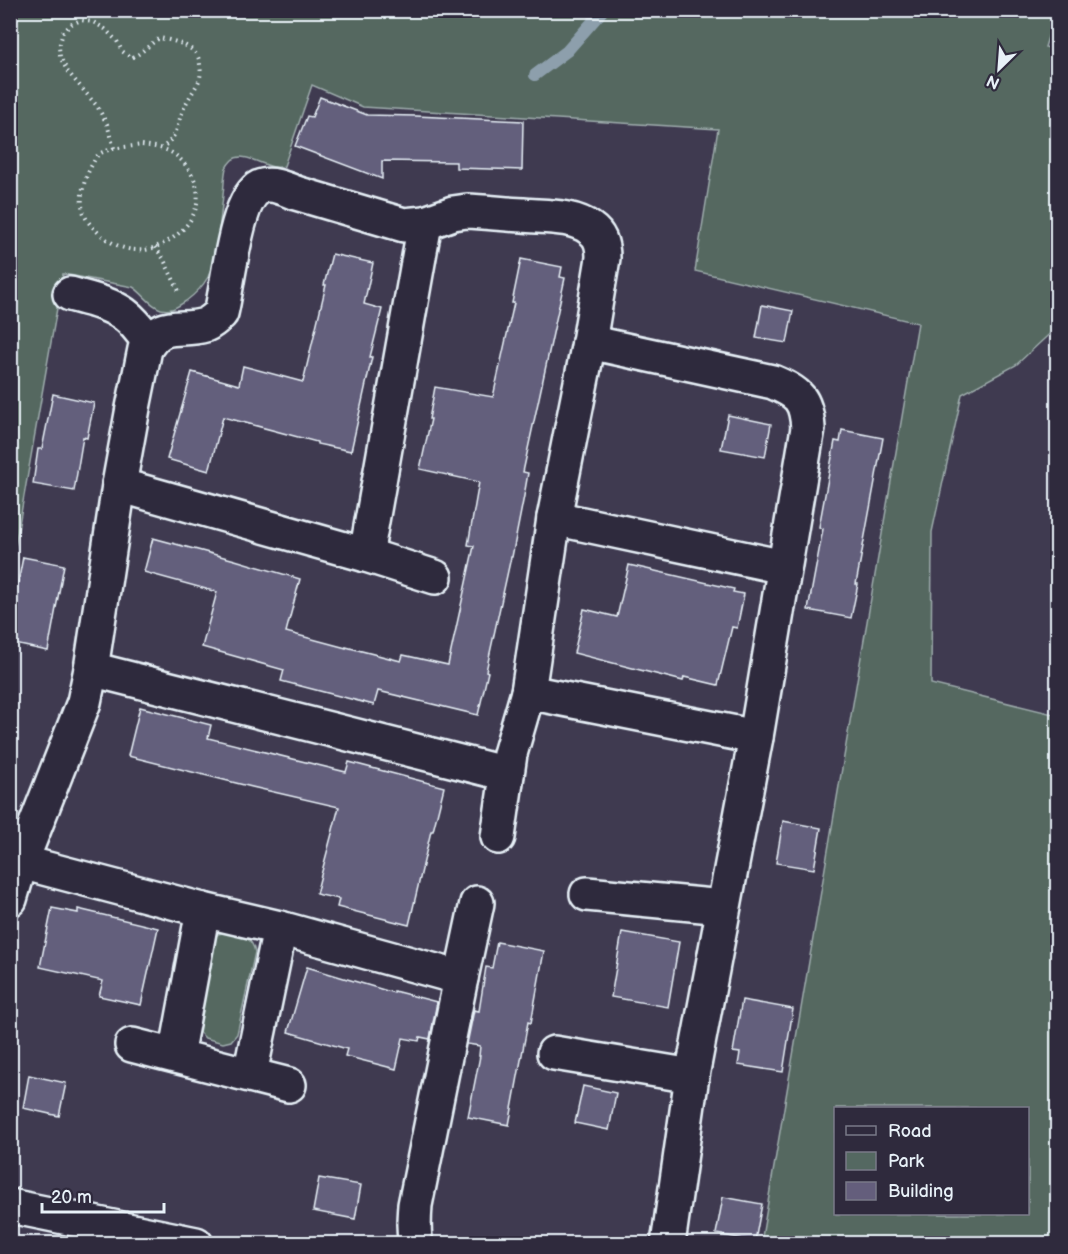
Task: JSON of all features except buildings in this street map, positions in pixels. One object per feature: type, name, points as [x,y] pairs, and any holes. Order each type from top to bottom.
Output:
[{"type":"street","points":[[10,899],[21,862],[84,702],[119,485],[143,358],[149,342],[164,330],[207,324],[221,313],[239,225],[252,194],[262,186],[282,188],[404,225],[425,223],[453,213],[467,211],[571,220],[592,229],[599,237],[603,247],[589,342],[554,518],[528,692],[524,711],[513,739],[498,837]]},
{"type":"street","points":[[366,555],[425,223]]},
{"type":"street","points":[[70,294],[109,305],[124,314],[149,342]]},
{"type":"street","points":[[589,342],[773,382],[788,389],[801,399],[807,413],[808,428],[756,737],[692,1076],[668,1244]]},
{"type":"street","points":[[119,485],[366,555],[435,577]]},
{"type":"street","points":[[554,518],[784,567]]},
{"type":"street","points":[[91,669],[507,774]]},
{"type":"street","points":[[528,692],[756,737]]},
{"type":"street","points":[[21,862],[280,928],[461,978]]},
{"type":"street","points":[[587,894],[723,907]]},
{"type":"street","points":[[416,1244],[415,1205],[477,903]]},
{"type":"street","points":[[176,1056],[203,910]]},
{"type":"street","points":[[250,1074],[280,928]]},
{"type":"street","points":[[132,1046],[289,1085]]},
{"type":"street","points":[[554,1053],[692,1076]]},
{"type":"street","points":[[10,1206],[196,1244]]},
{"type":"path","points":[[114,148],[107,124],[97,106],[68,72],[60,57],[59,47],[63,32],[81,20],[93,22],[105,29],[117,41],[122,51],[131,58],[140,54],[150,43],[160,38],[176,41],[190,48],[200,59],[199,82],[181,114],[176,134],[162,148]]},
{"type":"path","points":[[142,145],[162,148],[175,153],[187,168],[196,182],[198,199],[187,226],[180,234],[155,247],[137,251],[121,248],[99,235],[86,219],[81,194],[86,174],[99,154],[114,148],[142,145]]},
{"type":"path","points":[[155,247],[179,291],[185,327]]},
{"type":"green space","points":[[11,11],[1056,11],[1045,47],[1058,50],[1057,327],[1016,365],[962,394],[932,532],[931,684],[1057,715],[1057,1243],[761,1243],[918,323],[695,271],[718,129],[363,107],[312,85],[284,166],[272,166],[244,157],[238,157],[227,165],[218,237],[211,269],[204,284],[186,301],[177,307],[165,310],[153,305],[133,287],[63,274],[11,570]]},
{"type":"green space","points":[[226,932],[248,939],[255,952],[237,1034],[231,1041],[223,1043],[205,1038],[198,1031],[196,1021],[213,940],[218,934]]},
{"type":"waterway","points":[[535,75],[567,51],[603,10]]}]
